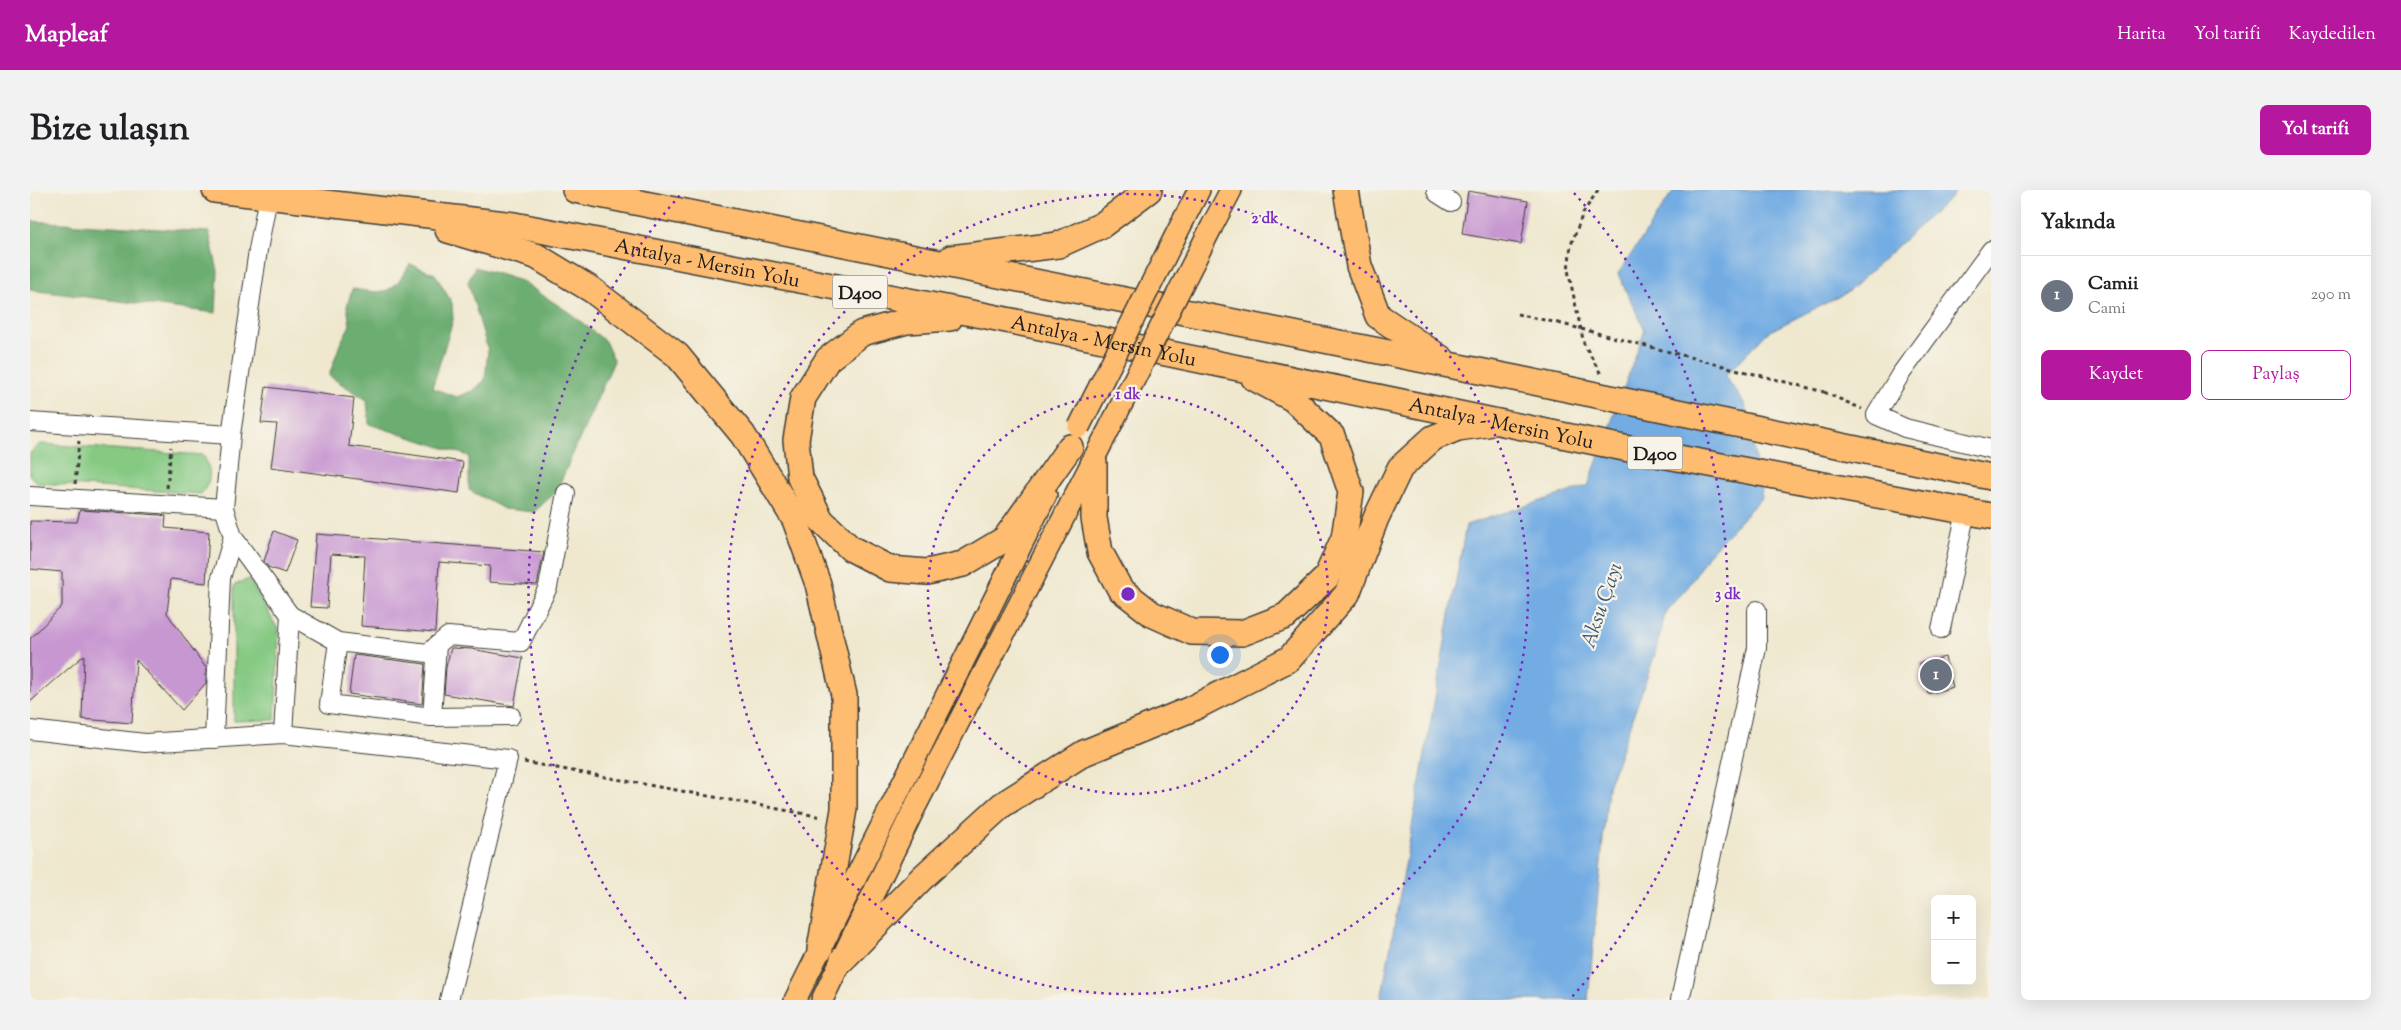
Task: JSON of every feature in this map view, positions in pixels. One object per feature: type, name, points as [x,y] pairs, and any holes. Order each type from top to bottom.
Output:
[{"type":"highway","name":"Antalya - Mersin Yolu","points":[[214,190],[514,225],[987,316],[1624,448],[1991,516]]},
{"type":"highway","name":"D400","points":[[574,190],[1519,379],[1818,443],[1991,477]]},
{"type":"highway","points":[[927,261],[1058,245],[1102,225],[1149,190]]},
{"type":"highway","points":[[1346,190],[1359,266],[1378,316],[1453,366]]},
{"type":"highway","points":[[366,207],[536,256],[584,285],[677,355],[743,435],[795,520],[818,584],[844,695],[844,809],[820,949]]},
{"type":"highway","points":[[987,316],[907,321],[862,334],[828,359],[803,398],[796,440],[800,478],[821,520],[850,548],[890,570],[927,572],[963,564],[1005,539],[1074,437]]},
{"type":"highway","points":[[1094,462],[1094,518],[1100,552],[1120,590],[1152,614],[1192,632],[1242,633],[1286,616],[1326,578],[1344,538],[1351,492],[1332,436],[1293,399],[1230,365]]},
{"type":"highway","points":[[843,959],[923,877],[1002,805],[1084,753],[1191,709],[1290,659],[1346,594],[1376,518],[1400,468],[1434,438],[1458,428],[1502,422]]},
{"type":"main road","points":[[795,1000],[1074,437],[1199,190]]},
{"type":"main road","points":[[822,1000],[912,813],[1094,462],[1231,190]]},
{"type":"street","points":[[1436,190],[1437,193],[1451,202]]},
{"type":"street","points":[[268,197],[258,250],[231,434],[224,508],[234,537],[290,615],[338,642],[428,652],[448,636],[521,642],[548,587],[566,493]]},
{"type":"street","points":[[1991,250],[1900,375],[1876,415],[1905,428],[1991,449]]},
{"type":"street","points":[[30,422],[231,434]]},
{"type":"street","points":[[30,496],[224,508]]},
{"type":"street","points":[[1941,630],[1966,511]]},
{"type":"street","points":[[214,739],[221,578],[234,537]]},
{"type":"street","points":[[1680,1000],[1757,648],[1757,610]]},
{"type":"street","points":[[283,734],[290,615]]},
{"type":"street","points":[[338,642],[329,704],[432,717],[511,716]]},
{"type":"street","points":[[432,717],[437,645]]},
{"type":"street","points":[[30,730],[145,743],[283,734],[508,759],[449,1000]]},
{"type":"path","points":[[1598,190],[1582,213],[1571,246],[1568,270],[1584,344],[1602,376]]},
{"type":"path","points":[[1518,314],[1824,392],[1876,415]]},
{"type":"path","points":[[74,498],[81,425]]},
{"type":"path","points":[[166,504],[172,431]]},
{"type":"path","points":[[508,759],[819,816],[842,823]]},
{"type":"green space","points":[[30,221],[209,232],[218,271],[216,313],[30,290]]},
{"type":"green space","points":[[410,264],[435,274],[452,303],[453,320],[432,388],[457,397],[474,390],[485,380],[488,350],[468,282],[475,267],[521,281],[570,313],[605,341],[614,361],[556,492],[534,512],[504,509],[469,490],[469,456],[369,424],[367,400],[329,376],[340,344],[350,325],[347,306],[352,289],[374,292],[387,290],[398,282]]},
{"type":"green space","points":[[40,444],[203,455],[210,475],[207,485],[201,494],[38,483],[30,476],[30,453]]},
{"type":"green space","points":[[249,579],[279,631],[275,720],[234,721],[234,585]]},
{"type":"water","name":"Aksu Çayı","points":[[1674,190],[1958,190],[1848,292],[1768,332],[1725,376],[1745,404],[1762,497],[1707,556],[1688,587],[1666,611],[1654,657],[1608,787],[1588,1000],[1381,1000],[1466,525],[1588,486],[1645,330],[1618,274]]},
{"type":"building","points":[[1468,191],[1528,201],[1521,244],[1462,234]]},
{"type":"building","points":[[266,387],[354,398],[349,446],[463,462],[459,493],[271,467],[277,424],[261,423]]},
{"type":"building","points":[[80,510],[166,516],[165,528],[209,532],[206,583],[171,579],[167,613],[206,668],[206,683],[182,710],[136,660],[132,723],[82,719],[84,655],[30,702],[30,639],[62,606],[62,572],[30,569],[30,521],[77,522]]},
{"type":"building","points":[[274,531],[297,540],[285,573],[268,567],[264,561]]},
{"type":"building","points":[[316,534],[544,552],[537,585],[489,582],[490,566],[439,562],[435,632],[361,626],[365,556],[331,554],[327,608],[310,607]]},
{"type":"building","points":[[451,648],[471,649],[523,658],[514,706],[444,694],[446,667]]},
{"type":"building","points":[[354,655],[425,664],[422,704],[349,694]]},
{"type":"building","points":[[1945,657],[1953,687],[1928,694],[1920,663]]},
{"type":"place","name":"Camii","points":[[1936,675]]}]
